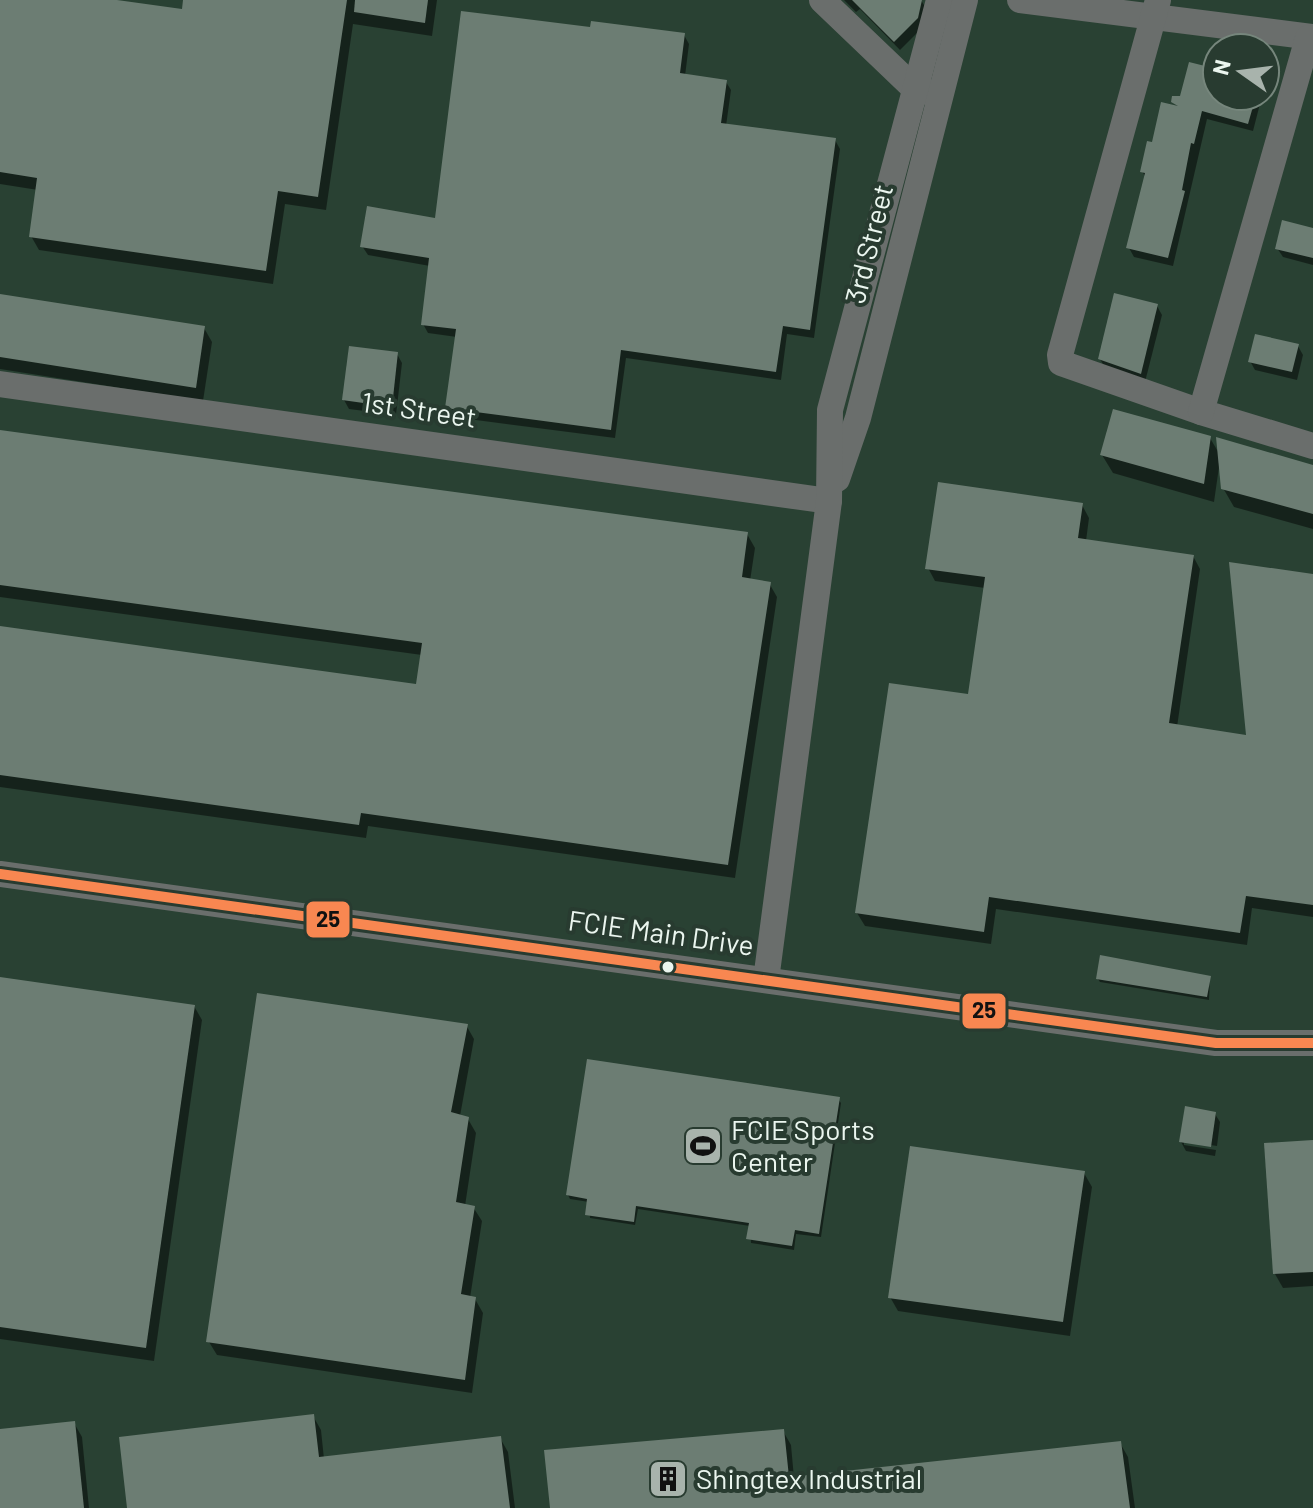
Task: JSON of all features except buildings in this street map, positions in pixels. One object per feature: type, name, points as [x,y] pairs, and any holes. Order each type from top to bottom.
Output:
[{"type":"street","points":[[822,0],[927,92]]},
{"type":"street","name":"3rd Street","points":[[766,980],[829,501],[858,418],[927,92],[939,0]]},
{"type":"street","name":"3rd Street","points":[[927,92],[965,0]]},
{"type":"street","points":[[1020,0],[1156,9],[1311,37],[1201,412]]},
{"type":"street","points":[[1156,9],[1060,355],[1066,367],[1313,446]]},
{"type":"street","name":"1st Street","points":[[0,384],[829,501]]},
{"type":"street","name":"FCIE Main Drive","points":[[0,874],[1216,1043],[1313,1043]]},
{"type":"shaded area","points":[[0,0],[1313,0],[1313,1508],[0,1508]]},
{"type":"transit line","name":"25","points":[[0,874],[1216,1043],[1313,1043]]},
{"type":"place","name":"FCIE Sports Center","points":[[703,1146]]},
{"type":"place","name":"Shingtex Industrial","points":[[668,1479]]}]
